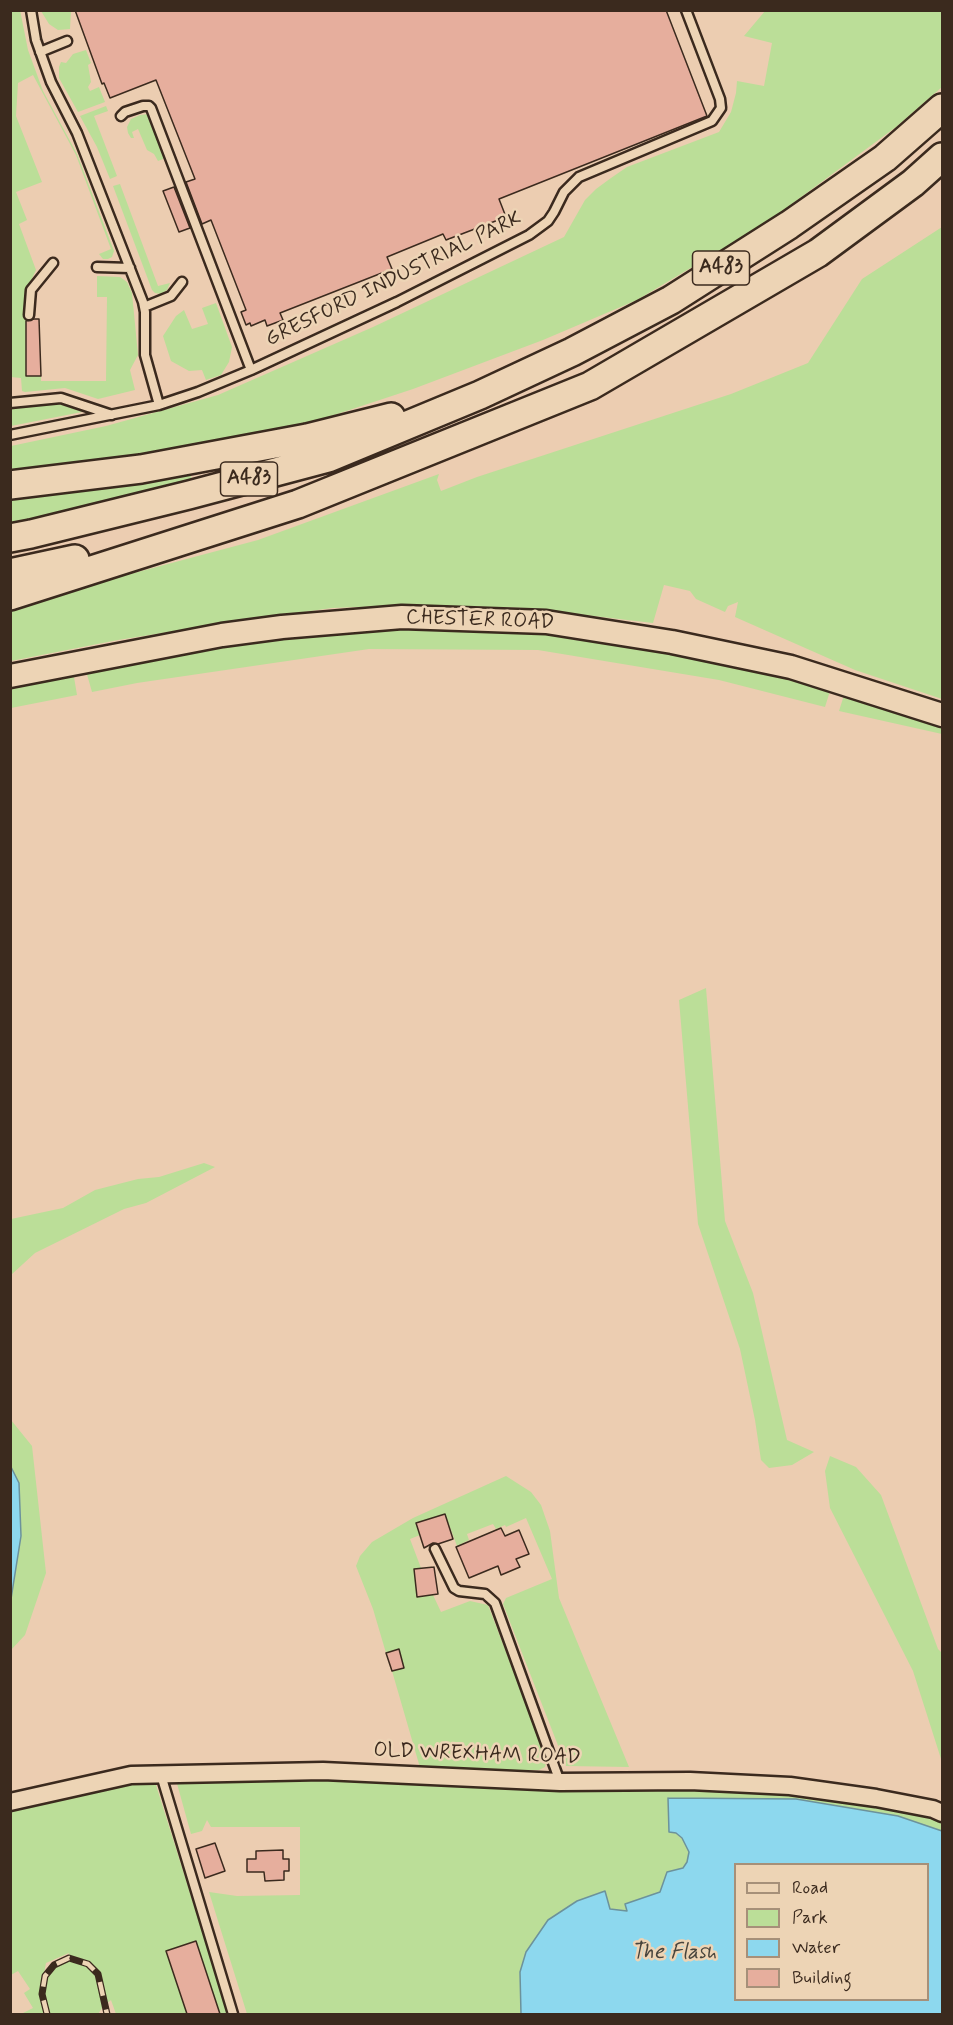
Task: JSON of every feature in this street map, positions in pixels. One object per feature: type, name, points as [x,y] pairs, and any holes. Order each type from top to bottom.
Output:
[{"type":"highway","name":"A483","points":[[10,538],[178,498],[328,458],[480,395],[572,352],[671,300],[789,225],[885,158],[942,108]]},
{"type":"highway","name":"A483","points":[[10,596],[298,504],[590,386],[818,253],[913,183],[942,157]]},
{"type":"highway","name":"A483","points":[[10,485],[141,469],[307,438],[480,395]]},
{"type":"highway","name":"A483","points":[[10,573],[219,528]]},
{"type":"main road","name":"CHESTER ROAD","points":[[10,676],[222,635],[282,627],[402,617],[546,622],[672,642],[791,667],[942,715]]},
{"type":"street","name":"OLD WREXHAM ROAD","points":[[10,1802],[131,1775],[323,1771],[560,1782],[690,1781],[790,1786],[876,1798],[933,1809],[942,1813]]},
{"type":"lane","points":[[31,10],[32,25],[51,82],[77,133],[144,307],[145,355],[159,405]]},
{"type":"lane","name":"GRESFORD INDUSTRIAL PARK","points":[[10,435],[114,416],[159,405],[251,370],[397,302],[534,231],[548,221],[564,192],[579,177],[712,121],[721,108],[720,99],[686,10]]},
{"type":"lane","points":[[40,52],[67,41]]},
{"type":"lane","points":[[121,116],[125,112],[143,106],[151,108],[251,370]]},
{"type":"lane","points":[[29,315],[31,290],[53,263]]},
{"type":"lane","points":[[97,267],[130,268]]},
{"type":"lane","points":[[144,307],[171,296],[182,282]]},
{"type":"lane","points":[[10,403],[61,398],[114,416]]},
{"type":"lane","points":[[435,1549],[454,1588],[459,1591],[485,1594],[495,1603],[560,1782]]},
{"type":"lane","points":[[161,1775],[233,2014]]},
{"type":"green space","points":[[20,10],[28,50],[43,91],[77,154],[114,251],[112,257],[108,259],[103,259],[99,254],[111,249],[76,155],[33,75],[18,83],[16,116],[42,182],[16,192],[27,220],[19,224],[36,270],[29,285],[26,319],[26,376],[41,376],[41,381],[106,381],[107,297],[97,297],[97,276],[120,277],[127,282],[132,293],[138,355],[130,370],[135,390],[98,399],[65,388],[25,392],[22,391],[21,378],[11,377],[12,11]]},
{"type":"green space","points":[[41,11],[71,11],[70,29],[58,30],[49,24]]},
{"type":"green space","points":[[765,11],[942,11],[942,87],[896,127],[766,223],[637,300],[543,340],[413,389],[301,426],[145,459],[11,474],[11,446],[106,426],[218,395],[373,327],[564,237],[585,200],[596,189],[627,167],[719,132],[731,112],[737,81],[764,86],[772,43],[744,36]]},
{"type":"green space","points":[[86,50],[91,63],[88,65],[91,82],[88,87],[90,91],[99,87],[105,102],[78,112],[59,78],[59,67],[61,62],[66,63],[73,54]]},
{"type":"green space","points":[[106,106],[108,111],[94,116],[117,176],[110,179],[97,147],[80,116]]},
{"type":"green space","points":[[149,114],[165,156],[158,161],[154,154],[147,150],[138,129],[132,132],[134,138],[131,138],[128,133],[127,127],[131,119]]},
{"type":"green space","points":[[120,184],[158,286],[170,283],[167,290],[161,294],[152,290],[113,186]]},
{"type":"green space","points":[[942,227],[942,699],[855,670],[735,617],[738,602],[728,606],[725,612],[696,599],[690,591],[664,585],[653,623],[525,608],[415,605],[332,608],[118,640],[11,661],[10,606],[258,540],[439,474],[437,480],[441,491],[477,477],[731,394],[808,363],[862,279]]},
{"type":"green space","points":[[216,303],[232,347],[229,362],[221,375],[206,380],[202,370],[189,371],[171,361],[163,336],[176,316],[184,310],[192,329],[208,324],[202,308]]},
{"type":"green space","points":[[60,402],[77,407],[82,412],[11,426],[11,407]]},
{"type":"green space","points":[[188,469],[194,485],[11,529],[11,496]]},
{"type":"green space","points":[[452,627],[605,639],[714,658],[831,688],[825,707],[719,680],[538,650],[369,649],[137,683],[92,692],[86,671],[245,642],[378,628]]},
{"type":"green space","points":[[73,671],[77,695],[11,708],[11,684]]},
{"type":"green space","points":[[845,692],[942,726],[942,734],[839,711]]},
{"type":"green space","points":[[706,988],[725,1221],[753,1293],[787,1440],[814,1452],[792,1465],[769,1468],[761,1460],[740,1349],[698,1224],[679,1000]]},
{"type":"green space","points":[[204,1163],[215,1167],[146,1203],[124,1209],[35,1253],[11,1275],[11,1219],[63,1208],[95,1190],[138,1179],[159,1177]]},
{"type":"green space","points":[[11,1420],[32,1446],[46,1573],[25,1635],[11,1650],[10,1599],[21,1536],[19,1483],[11,1467]]},
{"type":"green space","points":[[830,1456],[856,1467],[881,1495],[938,1649],[942,1653],[942,1762],[913,1671],[830,1508],[825,1471]]},
{"type":"green space","points":[[506,1476],[531,1492],[541,1505],[550,1531],[559,1598],[629,1767],[566,1766],[503,1604],[506,1598],[552,1579],[526,1518],[506,1527],[505,1525],[496,1529],[493,1524],[467,1534],[469,1540],[457,1546],[445,1514],[416,1523],[420,1535],[410,1539],[421,1568],[414,1570],[417,1597],[433,1595],[441,1612],[470,1601],[488,1605],[547,1759],[545,1767],[539,1770],[421,1771],[392,1671],[404,1667],[399,1650],[386,1653],[373,1609],[356,1566],[360,1556],[372,1542],[413,1518]]},
{"type":"green space","points":[[147,1779],[156,1785],[228,2014],[116,2014],[111,2000],[98,2014],[50,2014],[45,2004],[42,2007],[44,2014],[21,2014],[33,2008],[24,1993],[30,1989],[18,1971],[11,1975],[11,1812]],"holes":[[[69,1953],[67,1960],[47,1975],[44,1985],[42,1984],[46,1963]]]},
{"type":"green space","points":[[325,1779],[427,1786],[621,1791],[625,1786],[788,1789],[942,1817],[942,1831],[898,1816],[676,1833],[687,1844],[689,1852],[683,1868],[667,1872],[660,1892],[625,1904],[627,1912],[610,1909],[605,1892],[520,1972],[521,2014],[247,2014],[209,1892],[237,1896],[300,1895],[300,1827],[211,1827],[207,1820],[202,1831],[191,1834],[176,1780]]},
{"type":"water","points":[[11,1467],[19,1483],[21,1536],[11,1599]]},
{"type":"water","name":"The Flash","points":[[668,1798],[796,1799],[898,1816],[942,1831],[942,2014],[521,2014],[520,1972],[526,1952],[548,1920],[577,1901],[605,1891],[610,1909],[627,1911],[625,1904],[660,1892],[667,1872],[683,1868],[687,1862],[689,1852],[682,1838],[676,1833],[669,1832]]},
{"type":"building","points":[[75,10],[666,10],[707,116],[499,199],[506,217],[446,240],[443,234],[387,257],[392,269],[280,313],[283,320],[267,326],[265,320],[251,326],[250,323],[246,325],[241,312],[246,310],[211,220],[202,224],[186,182],[195,179],[156,80],[110,98],[104,83],[102,84]]},
{"type":"building","points":[[174,187],[190,228],[179,232],[163,191]]},
{"type":"building","points":[[39,319],[41,376],[26,376],[26,321]]},
{"type":"building","points":[[445,1514],[453,1539],[438,1544],[433,1543],[424,1548],[416,1523]]},
{"type":"building","points":[[501,1528],[505,1536],[519,1530],[529,1554],[516,1559],[520,1567],[501,1575],[498,1566],[469,1578],[456,1547]]},
{"type":"building","points":[[434,1567],[438,1594],[417,1597],[414,1569]]},
{"type":"building","points":[[399,1649],[404,1668],[392,1671],[386,1653]]},
{"type":"building","points":[[215,1843],[225,1871],[205,1878],[196,1849]]},
{"type":"building","points":[[283,1850],[283,1859],[289,1859],[289,1871],[284,1871],[284,1880],[265,1881],[264,1872],[247,1872],[247,1859],[256,1859],[256,1851]]},
{"type":"building","points":[[196,1941],[220,2014],[187,2014],[166,1951]]},
{"type":"railway","points":[[47,2014],[42,1994],[45,1976],[54,1965],[69,1958],[88,1964],[98,1974],[107,2014]]}]
